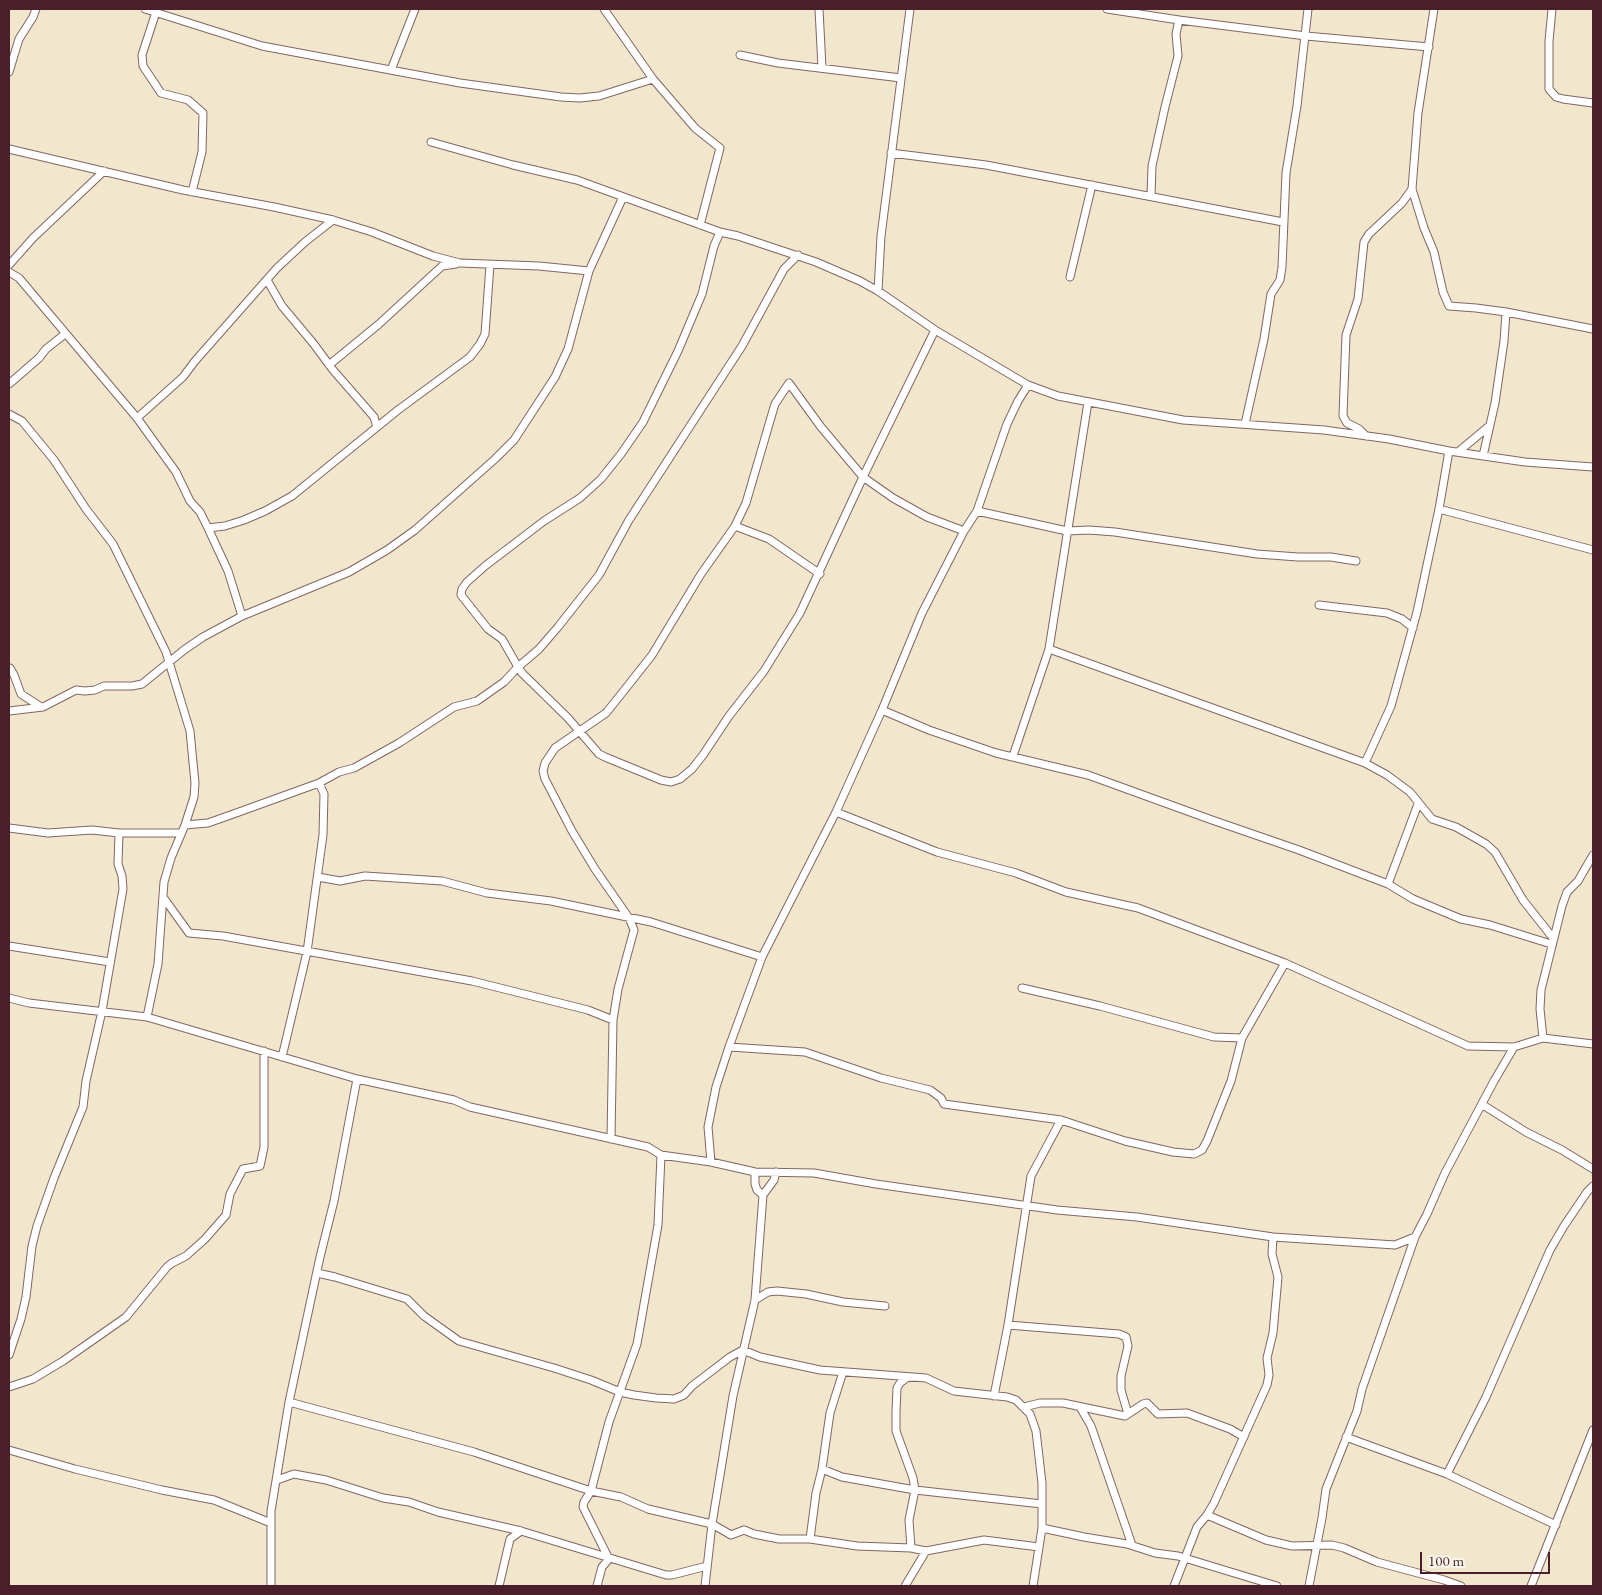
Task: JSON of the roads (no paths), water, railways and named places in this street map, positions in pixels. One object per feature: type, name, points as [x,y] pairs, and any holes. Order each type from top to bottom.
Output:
[{"type":"street","points":[[9,72],[19,39],[33,18],[36,9]]},
{"type":"street","points":[[146,9],[262,46],[460,83],[580,98],[609,94],[652,79]]},
{"type":"street","points":[[392,70],[415,9]]},
{"type":"street","points":[[604,9],[652,79],[695,128],[720,148],[700,224]]},
{"type":"street","points":[[819,9],[822,68]]},
{"type":"street","points":[[878,291],[881,236],[910,9]]},
{"type":"street","points":[[1107,9],[1306,36],[1429,47]]},
{"type":"street","points":[[1245,424],[1264,339],[1271,294],[1280,280],[1282,268],[1286,173],[1306,36],[1308,9]]},
{"type":"street","points":[[1434,9],[1418,113],[1412,189],[1424,228],[1434,252],[1441,283],[1449,306],[1506,312],[1593,329]]},
{"type":"street","points":[[1552,9],[1549,40],[1549,89],[1556,96],[1563,99],[1593,103]]},
{"type":"street","points":[[156,11],[142,55],[143,66],[161,93],[188,100],[203,113],[202,152],[192,192]]},
{"type":"street","points":[[1151,196],[1154,158],[1178,56],[1176,34],[1179,20]]},
{"type":"street","points":[[740,55],[778,63],[901,78]]},
{"type":"street","points":[[431,142],[513,165],[577,180],[720,232],[798,255],[860,281],[935,330],[1028,385],[1058,396],[1183,420],[1324,430],[1525,462],[1593,467]]},
{"type":"street","points":[[9,149],[192,192],[274,206],[334,220],[460,264]]},
{"type":"street","points":[[891,153],[986,165],[1283,222]]},
{"type":"street","points":[[9,265],[28,242],[104,171]]},
{"type":"street","points":[[1070,277],[1092,185]]},
{"type":"street","points":[[1366,436],[1360,429],[1347,422],[1343,416],[1346,335],[1358,299],[1364,242],[1369,234],[1402,203],[1412,189]]},
{"type":"street","points":[[9,711],[41,707],[76,690],[85,691],[95,690],[104,686],[142,684],[203,637],[242,616],[350,572],[388,550],[415,530],[514,440],[555,378],[568,349],[589,271],[623,196]]},
{"type":"street","points":[[137,418],[183,377],[195,360],[268,280],[306,242],[334,220]]},
{"type":"street","points":[[720,232],[714,246],[702,294],[685,336],[643,422],[621,454],[601,479],[580,498],[544,521],[485,566],[462,589],[461,595],[488,629],[502,639],[522,674],[560,709],[599,754],[605,758],[661,780],[671,782],[680,779],[692,769],[703,755],[729,716],[764,670],[800,613],[820,574],[863,477],[935,330]]},
{"type":"street","points":[[185,825],[208,823],[318,783],[339,772],[354,768],[391,748],[454,707],[477,701],[504,682],[539,649],[599,575],[629,520],[742,346],[784,269],[798,255]]},
{"type":"street","points":[[329,365],[379,324],[442,266],[460,264],[539,266],[589,271]]},
{"type":"street","points":[[208,528],[225,526],[244,520],[292,496],[377,427],[470,357],[485,334],[490,265]]},
{"type":"street","points":[[9,272],[19,278],[137,418],[176,472],[190,501],[200,512],[228,571],[242,616]]},
{"type":"street","points":[[268,280],[282,306],[374,417],[377,427]]},
{"type":"street","points":[[1483,456],[1496,394],[1504,341],[1506,312]]},
{"type":"street","points":[[9,384],[65,334]]},
{"type":"street","points":[[611,1139],[613,1020],[624,963],[634,930],[629,918],[594,869],[544,779],[545,763],[555,748],[606,713],[652,654],[701,574],[735,526],[746,503],[775,404],[788,383],[863,477],[893,498],[927,517],[964,531]]},
{"type":"street","points":[[711,1162],[708,1128],[716,1087],[762,958],[836,812],[882,710],[922,613],[964,531],[977,511],[1007,424],[1028,385]]},
{"type":"street","points":[[1013,756],[1049,648],[1088,402]]},
{"type":"street","points":[[9,414],[22,421],[54,460],[86,510],[112,544],[161,640],[190,731],[195,783],[194,797],[168,869],[163,897],[158,964],[147,1017]]},
{"type":"street","points":[[1458,452],[1488,427]]},
{"type":"street","points":[[1365,763],[1391,706],[1413,628],[1439,509],[1449,451]]},
{"type":"street","points":[[1439,509],[1593,550]]},
{"type":"street","points":[[977,511],[1068,531],[1115,532],[1257,554],[1331,557],[1356,561]]},
{"type":"street","points":[[735,526],[769,539],[820,574]]},
{"type":"street","points":[[1319,604],[1387,614],[1402,619],[1413,628]]},
{"type":"street","points":[[1049,648],[1365,763],[1404,787],[1432,818],[1456,827],[1486,844],[1495,852],[1523,900],[1552,941]]},
{"type":"street","points":[[9,668],[14,675],[21,694],[41,707]]},
{"type":"street","points":[[882,710],[929,730],[996,753],[1088,775],[1300,850],[1388,884],[1413,899],[1461,919],[1552,941]]},
{"type":"street","points":[[282,1057],[307,952],[318,877],[323,835],[324,794],[318,783]]},
{"type":"street","points":[[1388,884],[1418,804]]},
{"type":"street","points":[[836,812],[936,852],[1016,873],[1066,892],[1138,908],[1285,963],[1468,1046],[1514,1047],[1543,1038],[1593,1044]]},
{"type":"street","points":[[9,828],[48,833],[92,830],[119,833],[181,834]]},
{"type":"street","points":[[9,1355],[26,1298],[32,1246],[37,1226],[82,1107],[102,1011],[122,889],[122,876],[118,864],[119,833]]},
{"type":"street","points":[[1543,1038],[1540,1009],[1541,990],[1552,941],[1567,892],[1578,880],[1593,855]]},
{"type":"street","points":[[318,877],[340,881],[365,876],[442,881],[487,893],[550,901],[651,922],[762,958]]},
{"type":"street","points":[[163,897],[189,933],[223,936],[472,981],[588,1010],[613,1020]]},
{"type":"street","points":[[9,946],[110,962]]},
{"type":"street","points":[[729,1047],[805,1052],[881,1078],[930,1090],[941,1098],[944,1104],[1062,1120],[1125,1141],[1173,1152],[1194,1154],[1202,1150],[1207,1141],[1231,1081],[1242,1038],[1285,963]]},
{"type":"street","points":[[1022,988],[1100,1006],[1214,1037],[1242,1038]]},
{"type":"street","points":[[9,998],[29,1003],[147,1017],[357,1079],[454,1100],[479,1109],[648,1147],[661,1155],[711,1162],[755,1172],[814,1173],[876,1184],[1026,1204],[1057,1210],[1137,1217],[1273,1237],[1394,1245],[1415,1237]]},
{"type":"street","points":[[1309,1586],[1326,1489],[1357,1411],[1362,1389],[1415,1237],[1445,1174],[1514,1047]]},
{"type":"street","points":[[9,1388],[33,1380],[120,1322],[142,1299],[167,1267],[186,1256],[205,1239],[226,1215],[230,1194],[244,1169],[260,1166],[264,1147],[264,1051]]},
{"type":"street","points":[[271,1586],[271,1511],[289,1402],[334,1201],[357,1079]]},
{"type":"street","points":[[1482,1105],[1593,1169]]},
{"type":"street","points":[[994,1396],[1008,1325],[1031,1176],[1062,1120]]},
{"type":"street","points":[[608,1559],[583,1507],[591,1491],[609,1422],[636,1344],[658,1225],[661,1155]]},
{"type":"street","points":[[755,1172],[757,1190],[763,1194]]},
{"type":"street","points":[[705,1586],[712,1524],[733,1396],[755,1300],[763,1194],[774,1180],[776,1172]]},
{"type":"street","points":[[1447,1474],[1486,1397],[1550,1250],[1564,1226],[1593,1186]]},
{"type":"street","points":[[1174,1586],[1197,1527],[1214,1503],[1267,1385],[1269,1375],[1267,1358],[1273,1333],[1278,1278],[1272,1254],[1273,1237]]},
{"type":"street","points":[[317,1273],[407,1299],[424,1316],[459,1341],[591,1380],[620,1392],[674,1399],[684,1395],[692,1386],[730,1357],[743,1350]]},
{"type":"street","points":[[755,1300],[768,1292],[777,1291],[806,1294],[843,1302],[885,1306]]},
{"type":"street","points":[[1008,1325],[1119,1334],[1126,1337],[1128,1346],[1121,1376],[1120,1390],[1128,1414]]},
{"type":"street","points":[[743,1350],[760,1357],[820,1370],[926,1378],[954,1391],[1006,1397],[1016,1400],[1024,1406],[1030,1414],[1036,1431],[1042,1483],[1042,1528],[1033,1586]]},
{"type":"street","points":[[810,1539],[830,1413],[843,1372]]},
{"type":"street","points":[[908,1377],[897,1388],[896,1431],[914,1478],[915,1490],[909,1520],[911,1548]]},
{"type":"street","points":[[289,1402],[474,1452],[591,1491],[621,1497],[648,1509],[712,1524],[731,1535],[744,1530],[779,1539],[810,1539],[857,1546],[911,1548],[926,1551],[984,1540],[1039,1547]]},
{"type":"street","points":[[1024,1406],[1063,1403],[1124,1416],[1147,1403],[1158,1414],[1187,1413],[1230,1429],[1244,1437]]},
{"type":"street","points":[[1080,1407],[1091,1426],[1132,1545]]},
{"type":"street","points":[[1531,1586],[1593,1430]]},
{"type":"street","points":[[1346,1437],[1447,1474],[1556,1525]]},
{"type":"street","points":[[9,1450],[143,1486],[214,1500],[271,1523]]},
{"type":"street","points":[[822,1469],[842,1478],[915,1490],[1042,1504]]},
{"type":"street","points":[[277,1480],[294,1474],[326,1480],[383,1498],[409,1502],[438,1512],[521,1531],[590,1551],[608,1559],[666,1575],[707,1566]]},
{"type":"street","points":[[1207,1515],[1266,1540],[1292,1546],[1332,1545],[1344,1548],[1376,1562],[1460,1586]]},
{"type":"street","points":[[1042,1528],[1132,1545],[1155,1553],[1186,1558],[1276,1586]]},
{"type":"street","points":[[499,1586],[510,1539],[521,1531]]},
{"type":"street","points":[[905,1586],[926,1551]]},
{"type":"street","points":[[597,1586],[602,1567],[608,1559]]}]
